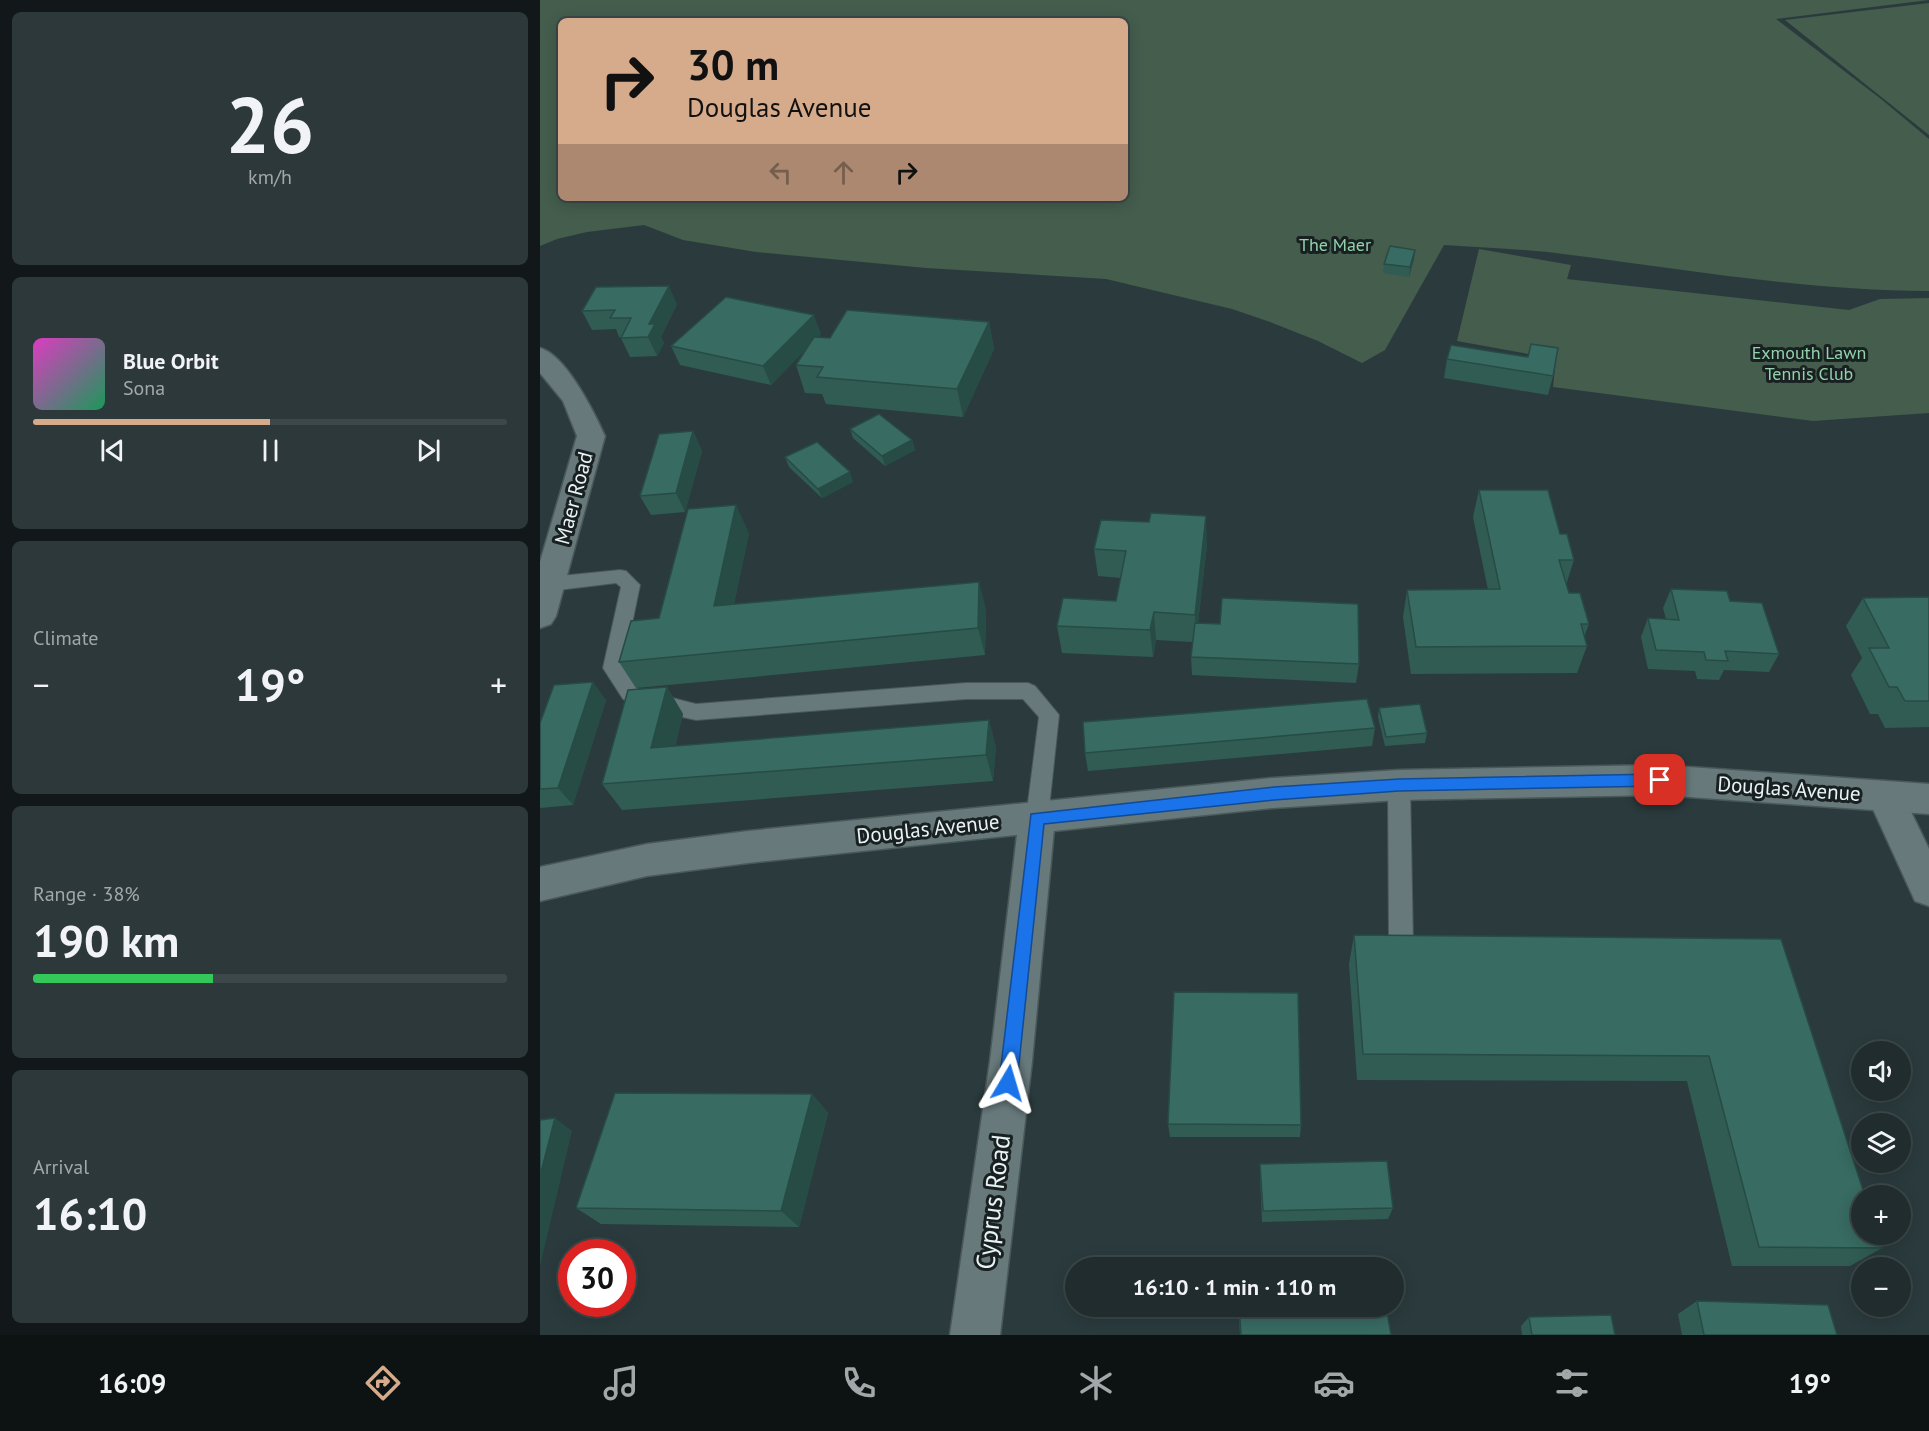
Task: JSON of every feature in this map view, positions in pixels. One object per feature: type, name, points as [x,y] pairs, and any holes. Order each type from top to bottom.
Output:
[{"type":"street","name":"Maer Road","points":[[540,356],[575,399],[591,436],[540,616]]},
{"type":"street","name":"Douglas Avenue","points":[[540,884],[647,860],[748,847],[1274,793],[1399,785],[1660,780],[1929,799]]},
{"type":"street","points":[[1885,796],[1929,889]]},
{"type":"street","name":"Cyprus Road","points":[[975,1335],[1011,1061],[1037,818]]},
{"type":"lane","points":[[550,584],[620,576],[631,585],[613,668],[630,694],[662,705],[696,712],[966,692],[1028,691],[1049,715],[1037,818]]},
{"type":"lane","points":[[1399,785],[1401,944]]},
{"type":"green space","name":"The Maer","points":[[540,0],[1929,0],[1776,19],[1881,99],[1929,139],[1929,291],[1794,284],[1555,253],[1444,245],[1385,350],[1362,363],[1318,341],[1232,309],[1106,279],[926,268],[756,252],[683,240],[644,225],[587,232],[557,239],[540,246]]},
{"type":"green space","points":[[1929,3],[1929,135],[1785,20]]},
{"type":"green space","name":"Exmouth Lawn Tennis Club","points":[[1479,249],[1571,265],[1567,279],[1849,310],[1880,299],[1929,298],[1929,413],[1813,421],[1553,387],[1556,359],[1457,341]]},
{"type":"building","points":[[1390,246],[1415,250],[1410,267],[1384,264]]},
{"type":"building","points":[[669,286],[649,324],[655,324],[648,337],[621,338],[631,318],[610,318],[615,310],[582,311],[596,287]]},
{"type":"building","points":[[726,297],[814,315],[763,366],[671,346]]},
{"type":"building","points":[[847,310],[989,322],[957,389],[817,377],[823,367],[796,365],[814,337],[830,338]]},
{"type":"building","points":[[1531,344],[1558,348],[1553,376],[1447,359],[1451,345],[1528,357]]},
{"type":"building","points":[[879,414],[912,440],[882,456],[850,429]]},
{"type":"building","points":[[693,431],[676,493],[640,496],[659,434]]},
{"type":"building","points":[[817,442],[850,472],[818,489],[785,457]]},
{"type":"building","points":[[1479,490],[1548,490],[1560,534],[1567,534],[1574,560],[1559,560],[1569,593],[1580,593],[1589,624],[1581,624],[1587,646],[1416,647],[1407,590],[1500,589]]},
{"type":"building","points":[[736,505],[714,606],[979,582],[978,628],[619,662],[631,621],[659,618],[688,509]]},
{"type":"building","points":[[1151,513],[1206,516],[1195,615],[1154,612],[1150,630],[1057,626],[1063,598],[1116,601],[1126,551],[1094,549],[1101,520],[1149,522]]},
{"type":"building","points":[[1671,589],[1727,591],[1730,601],[1762,603],[1779,654],[1725,651],[1728,661],[1706,660],[1704,652],[1656,650],[1648,618],[1679,620]]},
{"type":"building","points":[[1929,597],[1929,701],[1905,701],[1897,687],[1889,687],[1869,648],[1889,648],[1863,598]]},
{"type":"building","points":[[1222,598],[1358,604],[1359,664],[1191,657],[1195,623],[1220,624]]},
{"type":"building","points":[[593,682],[558,788],[540,789],[540,723],[554,685]]},
{"type":"building","points":[[667,687],[651,748],[989,720],[986,755],[602,784],[628,690]]},
{"type":"building","points":[[1367,699],[1375,728],[1085,753],[1083,722]]},
{"type":"building","points":[[1420,704],[1427,733],[1386,737],[1379,708]]},
{"type":"building","points":[[1354,935],[1781,939],[1851,1153],[1851,1173],[1857,1173],[1861,1185],[1851,1185],[1851,1245],[1881,1245],[1882,1248],[1759,1247],[1709,1056],[1363,1054]]},
{"type":"building","points":[[1174,992],[1298,993],[1301,1125],[1168,1124]]},
{"type":"building","points":[[615,1093],[812,1094],[781,1211],[576,1208]]},
{"type":"building","points":[[555,1118],[540,1176],[540,1120]]},
{"type":"building","points":[[1387,1161],[1393,1208],[1263,1211],[1260,1164]]},
{"type":"building","points":[[1697,1301],[1828,1305],[1837,1335],[1704,1335]]},
{"type":"building","points":[[1611,1315],[1615,1335],[1532,1335],[1529,1317]]},
{"type":"building","points":[[1240,1317],[1388,1317],[1391,1335],[1241,1335]]},
{"type":"route","points":[[1008,1083],[1037,818],[1274,793],[1399,785],[1660,780]]}]
